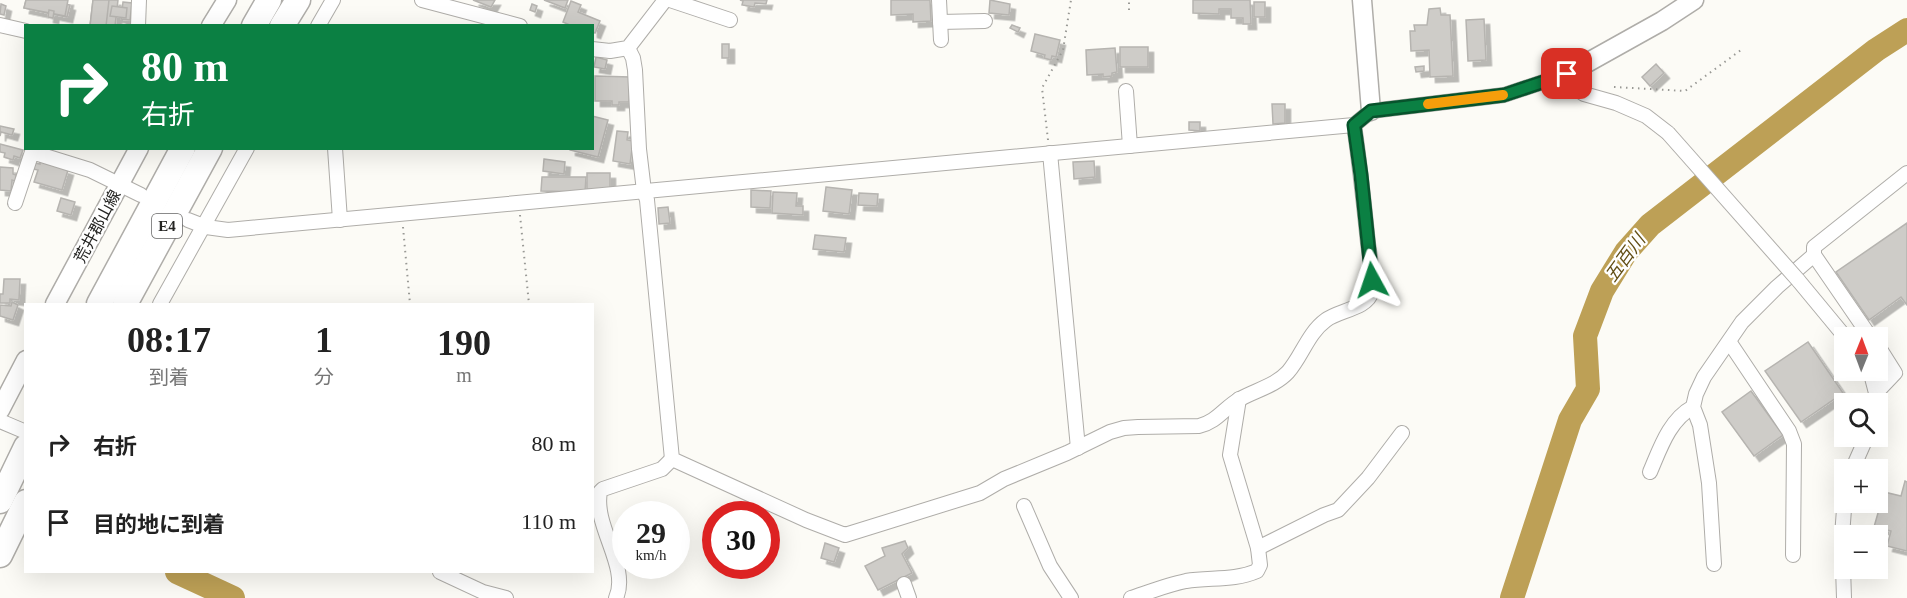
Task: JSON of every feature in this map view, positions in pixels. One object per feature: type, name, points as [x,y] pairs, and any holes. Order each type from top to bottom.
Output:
[{"type":"highway","points":[[255,24],[269,0]]},
{"type":"highway","points":[[283,24],[298,0]]},
{"type":"highway","name":"E4","points":[[100,303],[182,150]]},
{"type":"highway","name":"E4","points":[[126,303],[209,150]]},
{"type":"highway","points":[[0,501],[24,451]]},
{"type":"highway","points":[[0,555],[24,506]]},
{"type":"street","points":[[138,24],[139,0]]},
{"type":"street","points":[[212,24],[227,0]]},
{"type":"street","points":[[319,24],[333,0]]},
{"type":"street","points":[[422,0],[514,24]]},
{"type":"street","points":[[594,49],[610,51],[628,48],[665,0]]},
{"type":"street","points":[[670,0],[730,20]]},
{"type":"street","points":[[939,0],[941,40]]},
{"type":"street","points":[[1362,0],[1371,111]]},
{"type":"street","points":[[188,220],[202,226],[228,230],[1354,125],[1371,111],[1504,95],[1567,74],[1662,21],[1694,0]]},
{"type":"street","points":[[940,22],[985,21]]},
{"type":"street","points":[[0,25],[24,31]]},
{"type":"street","points":[[628,48],[635,70],[644,191],[647,200],[672,459]]},
{"type":"street","points":[[1567,74],[1577,89],[1584,94],[1616,103],[1646,116],[1668,133],[1837,327]]},
{"type":"street","points":[[1126,91],[1130,146]]},
{"type":"street","points":[[672,459],[806,520],[845,534],[980,493],[1004,479],[1110,432],[1124,428],[1199,426],[1211,423],[1239,399],[1268,386],[1286,373],[1315,331],[1326,320],[1344,310],[1367,302],[1370,298],[1372,280],[1354,125]]},
{"type":"street","name":"荒井郡山線","points":[[56,303],[138,150]]},
{"type":"street","points":[[161,303],[246,150]]},
{"type":"street","points":[[335,150],[340,220]]},
{"type":"street","points":[[15,203],[32,152],[68,162],[141,195]]},
{"type":"street","points":[[1050,153],[1078,448]]},
{"type":"street","points":[[1863,327],[1814,255],[1814,247],[1907,173]]},
{"type":"street","points":[[1714,564],[1709,483],[1700,425],[1693,407],[1704,377],[1730,343],[1742,322],[1814,255]]},
{"type":"street","points":[[1730,343],[1789,431],[1794,444],[1793,555]]},
{"type":"street","points":[[1880,393],[1895,373],[1888,362]]},
{"type":"street","points":[[24,364],[2,406],[24,430]]},
{"type":"street","points":[[1131,598],[1188,581],[1248,575],[1257,571],[1260,565],[1258,548],[1230,455],[1239,399]]},
{"type":"street","points":[[1650,472],[1671,426],[1684,411],[1693,407]]},
{"type":"street","points":[[1258,548],[1338,510],[1368,478],[1402,433]]},
{"type":"street","points":[[624,598],[600,510],[600,492],[662,469],[672,459]]},
{"type":"street","points":[[1024,506],[1050,566],[1071,598]]},
{"type":"street","points":[[1844,513],[1844,598]]},
{"type":"street","points":[[442,573],[483,592],[506,598]]},
{"type":"street","points":[[616,598],[620,583]]},
{"type":"path","points":[[1050,153],[1042,88],[1063,50],[1071,0]]},
{"type":"path","points":[[1129,0],[1129,9]]},
{"type":"path","points":[[1584,94],[1598,87],[1684,91],[1741,50]]},
{"type":"path","points":[[518,203],[530,303]]},
{"type":"path","points":[[402,215],[410,303]]},
{"type":"building","points":[[26,0],[45,0],[70,5],[67,17],[24,8]]},
{"type":"building","points":[[26,0],[68,0],[65,16],[24,8]]},
{"type":"building","points":[[93,0],[118,0],[115,24],[90,24]]},
{"type":"building","points":[[93,0],[109,0],[106,24],[90,24]]},
{"type":"building","points":[[473,0],[495,0],[491,7]]},
{"type":"building","points":[[544,0],[568,0],[565,8]]},
{"type":"building","points":[[740,0],[767,0],[766,4],[755,3],[754,7],[742,5],[743,1]]},
{"type":"building","points":[[891,0],[930,0],[931,21],[913,22],[913,14],[891,15]]},
{"type":"building","points":[[990,0],[1010,4],[1009,15],[989,13]]},
{"type":"building","points":[[1193,0],[1250,0],[1251,24],[1243,24],[1243,18],[1231,18],[1231,9],[1219,9],[1219,14],[1193,13]]},
{"type":"building","points":[[571,1],[581,5],[578,12],[600,21],[595,33],[594,24],[563,22]]},
{"type":"building","points":[[123,2],[132,3],[130,20],[121,19]]},
{"type":"building","points":[[1254,2],[1265,2],[1265,17],[1254,17]]},
{"type":"building","points":[[1,4],[6,6],[4,15],[0,14]]},
{"type":"building","points":[[532,4],[537,6],[535,12],[530,10]]},
{"type":"building","points":[[112,6],[127,8],[126,18],[110,16]]},
{"type":"building","points":[[1440,8],[1441,15],[1450,15],[1453,76],[1430,77],[1429,50],[1411,51],[1410,31],[1415,31],[1414,25],[1427,25],[1429,9]]},
{"type":"building","points":[[49,10],[54,11],[53,18],[48,17]]},
{"type":"building","points":[[1484,19],[1486,60],[1468,61],[1466,20]]},
{"type":"building","points":[[1012,25],[1020,28],[1018,32],[1010,28]]},
{"type":"building","points":[[1035,34],[1060,40],[1056,57],[1052,56],[1051,60],[1044,58],[1045,55],[1031,51]]},
{"type":"building","points":[[722,44],[729,44],[729,58],[722,58]]},
{"type":"building","points":[[1120,47],[1148,47],[1148,67],[1120,67]]},
{"type":"building","points":[[1115,48],[1117,72],[1112,73],[1112,76],[1103,77],[1103,74],[1087,75],[1086,50]]},
{"type":"building","points":[[596,57],[607,60],[605,69],[594,67]]},
{"type":"building","points":[[1656,64],[1664,73],[1650,86],[1642,77]]},
{"type":"building","points":[[1424,66],[1424,71],[1416,72],[1415,67]]},
{"type":"building","points":[[595,76],[630,77],[629,102],[612,105],[612,101],[595,101]]},
{"type":"building","points":[[1272,104],[1285,104],[1285,123],[1273,124]]},
{"type":"building","points":[[594,116],[608,120],[598,157],[570,150],[594,150]]},
{"type":"building","points":[[1189,122],[1200,122],[1200,131],[1189,130]]},
{"type":"building","points":[[0,126],[14,129],[12,135],[1,132],[0,136]]},
{"type":"building","points":[[617,131],[628,132],[627,140],[633,141],[630,164],[613,161]]},
{"type":"building","points":[[0,144],[23,150],[20,158],[14,156],[13,160],[4,157],[5,153],[0,152]]},
{"type":"building","points":[[544,159],[565,162],[564,174],[543,171]]},
{"type":"building","points":[[40,161],[68,170],[62,190],[34,182],[38,170],[33,169],[35,163],[40,164]]},
{"type":"building","points":[[1094,161],[1095,177],[1074,179],[1073,162]]},
{"type":"building","points":[[0,167],[13,168],[13,174],[16,175],[15,181],[12,180],[11,191],[0,190]]},
{"type":"building","points":[[587,173],[610,173],[610,189],[587,189]]},
{"type":"building","points":[[542,177],[586,177],[585,192],[541,191]]},
{"type":"building","points":[[826,187],[852,190],[849,214],[823,211]]},
{"type":"building","points":[[751,190],[771,191],[770,208],[751,207]]},
{"type":"building","points":[[773,192],[797,193],[796,206],[803,206],[803,215],[772,213]]},
{"type":"building","points":[[859,193],[878,194],[877,206],[858,205]]},
{"type":"building","points":[[61,198],[75,202],[71,215],[57,211]]},
{"type":"building","points":[[668,207],[670,223],[659,224],[658,208]]},
{"type":"building","points":[[1907,223],[1907,305],[1901,297],[1869,320],[1836,272]]},
{"type":"building","points":[[815,235],[846,238],[844,252],[813,249]]},
{"type":"building","points":[[4,279],[20,279],[19,300],[10,299],[10,303],[0,303]]},
{"type":"building","points":[[12,302],[18,305],[13,320],[0,316],[0,305],[11,306]]},
{"type":"building","points":[[1808,342],[1843,393],[1834,393],[1834,399],[1801,422],[1765,371]]},
{"type":"building","points":[[1751,391],[1783,435],[1754,456],[1722,412]]},
{"type":"building","points":[[1905,481],[1907,482],[1907,551],[1888,546],[1891,531],[1888,530],[1888,525],[1875,525],[1878,513],[1888,513],[1888,493],[1901,496]]},
{"type":"building","points":[[905,541],[908,548],[902,554],[912,573],[878,590],[865,566],[885,556],[882,548]]},
{"type":"building","points":[[825,543],[839,548],[834,562],[821,558]]},
{"type":"waterway","name":"五百川","points":[[1512,598],[1570,420],[1588,389],[1585,336],[1602,291],[1626,252],[1650,225],[1876,50],[1907,30]]},
{"type":"waterway","name":"五百川","points":[[179,573],[233,598]]},
{"type":"slow traffic","points":[[1428,104],[1503,95]]},
{"type":"route","points":[[1372,280],[1354,125],[1371,111],[1504,95],[1567,74]]}]
